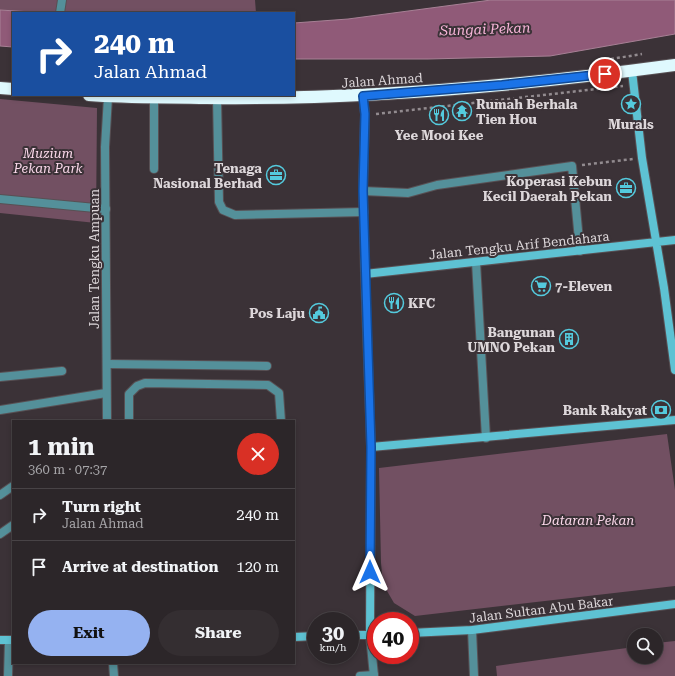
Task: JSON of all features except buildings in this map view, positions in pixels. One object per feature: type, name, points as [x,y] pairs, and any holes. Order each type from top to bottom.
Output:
[{"type":"highway","name":"Jalan Ahmad","points":[[98,96],[274,99],[363,96],[502,85],[675,65]]},
{"type":"highway","points":[[0,88],[12,89]]},
{"type":"street","points":[[632,71],[642,158],[672,334],[675,370]]},
{"type":"street","points":[[363,96],[365,114],[363,191],[371,447],[373,612]]},
{"type":"street","name":"Jalan Tengku Ampuan","points":[[107,420],[105,147],[108,97]]},
{"type":"street","points":[[154,97],[154,168]]},
{"type":"street","points":[[217,98],[219,202],[223,210],[235,215],[364,212]]},
{"type":"street","points":[[363,191],[408,193],[437,186],[572,166],[580,251]]},
{"type":"street","points":[[0,199],[106,209]]},
{"type":"street","name":"Jalan Tengku Arif Bendahara","points":[[365,274],[675,240]]},
{"type":"street","points":[[476,262],[486,438]]},
{"type":"street","points":[[106,364],[267,366]]},
{"type":"street","points":[[0,378],[62,371]]},
{"type":"street","points":[[129,420],[129,394],[137,386],[145,383],[268,385],[278,391],[281,398],[281,420]]},
{"type":"street","points":[[0,410],[106,393]]},
{"type":"street","points":[[371,447],[486,438],[675,420]]},
{"type":"street","points":[[0,495],[12,487]]},
{"type":"street","points":[[0,534],[12,526]]},
{"type":"street","name":"Jalan Sultan Abu Bakar","points":[[419,633],[472,630],[675,604]]},
{"type":"street","points":[[472,630],[474,676]]},
{"type":"street","points":[[295,637],[307,636]]},
{"type":"street","points":[[0,640],[11,640],[8,676]]},
{"type":"street","points":[[113,664],[114,676]]},
{"type":"street","points":[[360,676],[374,675],[374,664]]},
{"type":"path","points":[[376,114],[634,85]]},
{"type":"path","points":[[572,166],[642,158]]},
{"type":"green space","points":[[0,0],[255,0],[256,12],[32,12],[0,10]]},
{"type":"green space","name":"Muzium Pekan Park","points":[[0,99],[97,108],[96,223],[0,213]]},
{"type":"green space","name":"Dataran Pekan","points":[[667,434],[675,490],[675,586],[419,616],[419,612],[409,612],[394,603],[383,584],[381,563],[379,468]]},
{"type":"green space","points":[[675,641],[675,676],[497,676],[496,666],[627,648],[627,664],[663,664],[663,642]]},
{"type":"water","name":"Sungai Pekan","points":[[491,0],[675,0],[675,34],[550,56],[428,59],[295,59],[295,23],[348,19]]},
{"type":"water","points":[[0,10],[32,12],[12,12],[12,47],[0,46]]},
{"type":"place","name":"Murals","points":[[631,104]]},
{"type":"place","name":"Rumah Berhala Tien Hou","points":[[462,111]]},
{"type":"place","name":"Yee Mooi Kee","points":[[439,115]]},
{"type":"place","name":"Tenaga Nasional Berhad","points":[[276,175]]},
{"type":"place","name":"Koperasi Kebun Kecil Daerah Pekan","points":[[626,188]]},
{"type":"place","name":"7-Eleven","points":[[541,286]]},
{"type":"place","name":"KFC","points":[[394,303]]},
{"type":"place","name":"Pos Laju","points":[[319,313]]},
{"type":"place","name":"Bangunan UMNO Pekan","points":[[569,339]]},
{"type":"place","name":"Bank Rakyat","points":[[661,410]]},
{"type":"route","points":[[370,572],[371,447],[363,191],[365,114],[363,96],[502,85],[605,74]]}]
